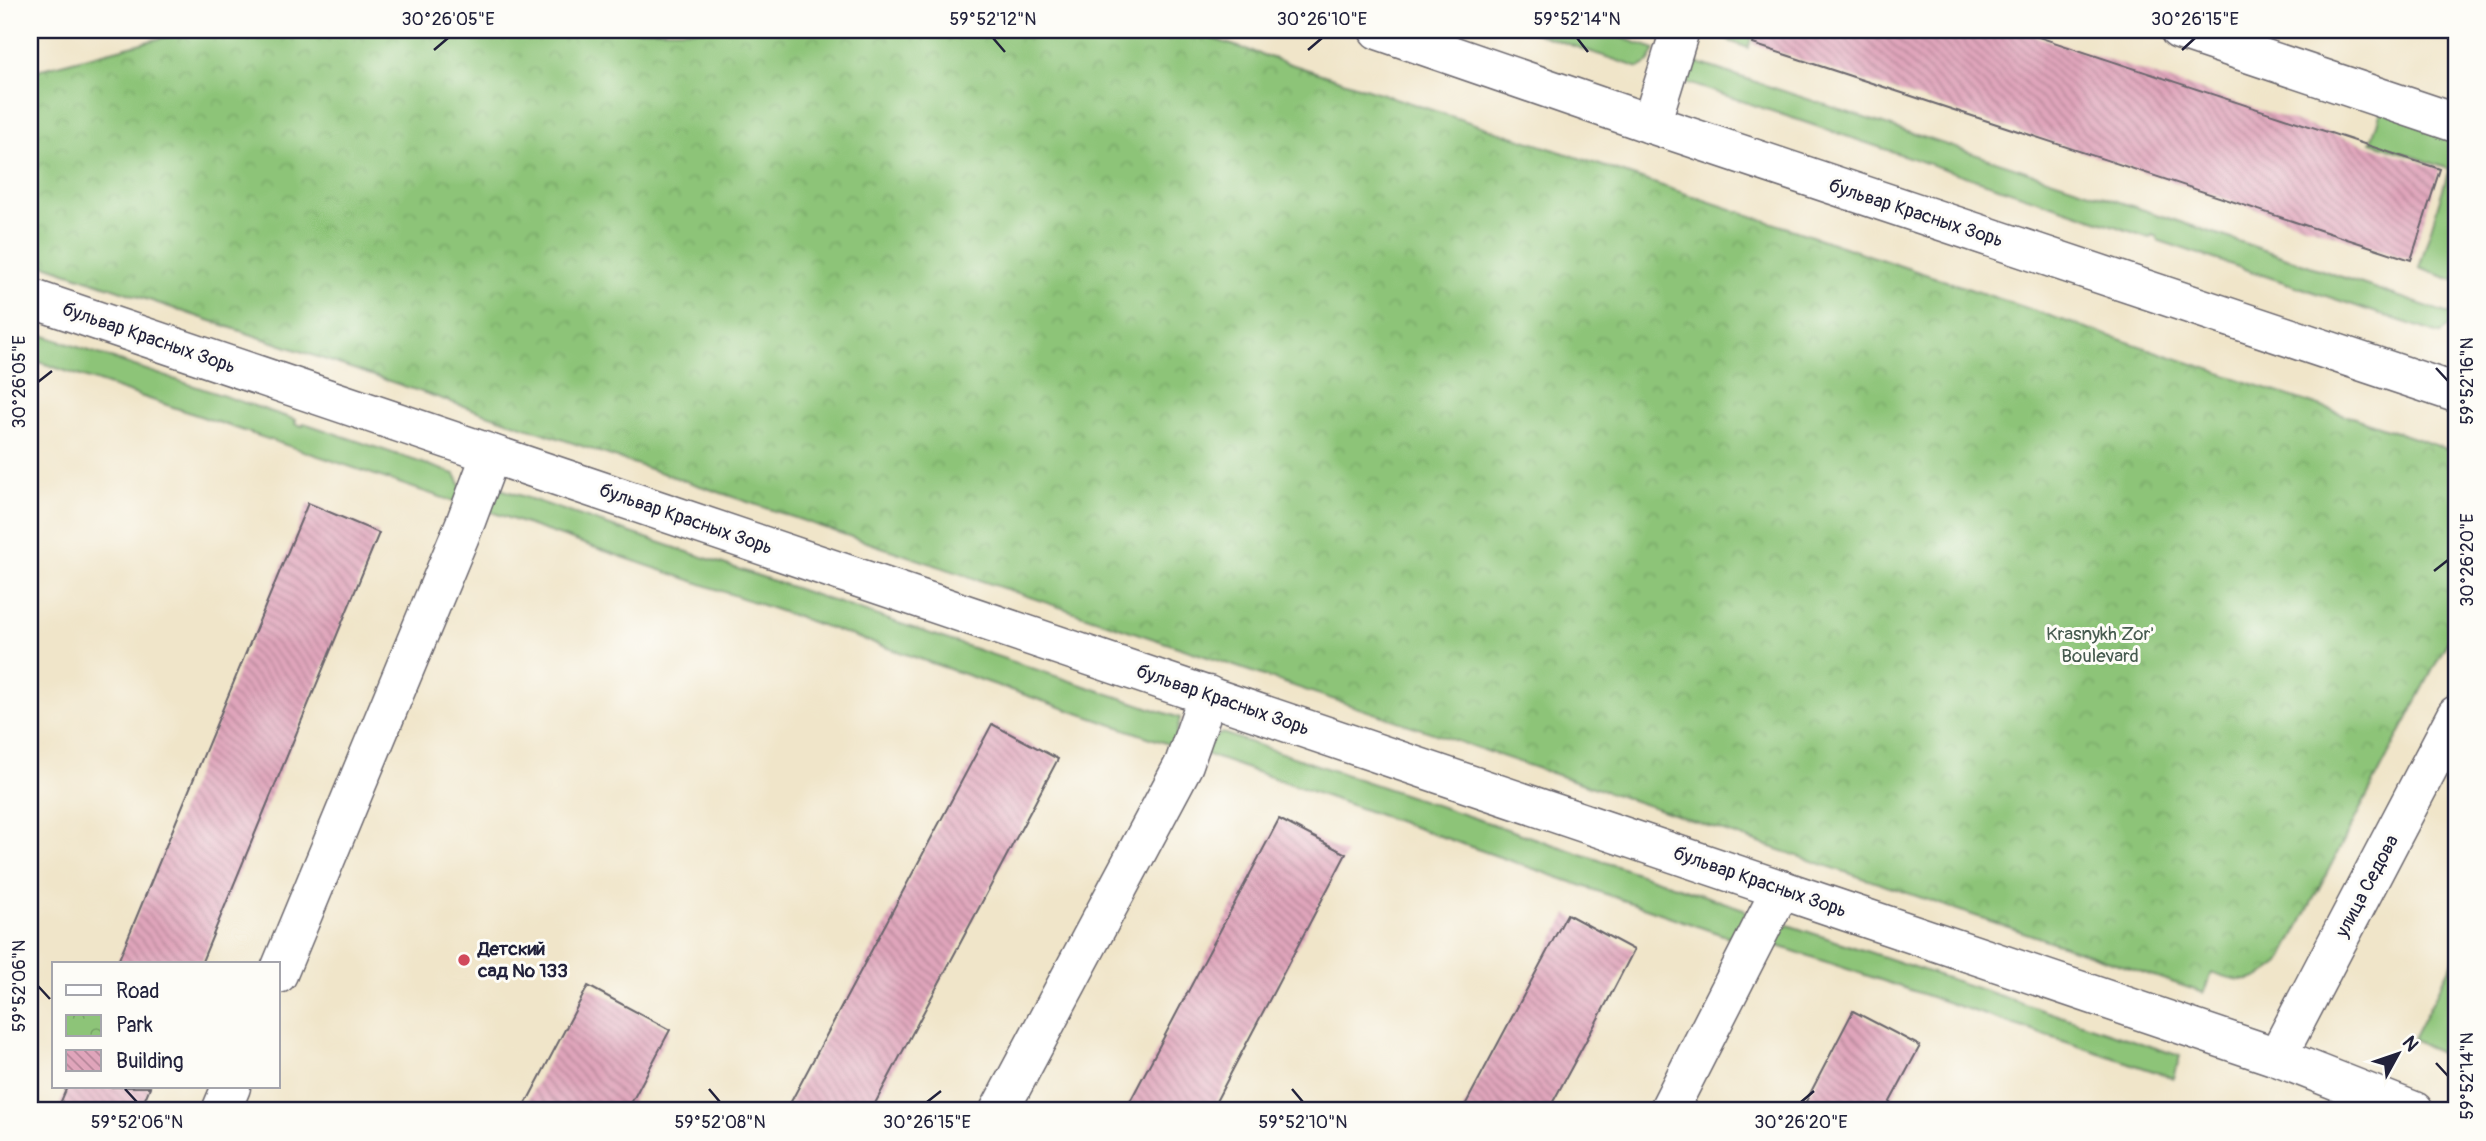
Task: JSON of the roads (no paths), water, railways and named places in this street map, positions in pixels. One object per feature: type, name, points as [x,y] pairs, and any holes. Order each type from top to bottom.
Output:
[{"type":"street","name":"бульвар Красных Зорь","points":[[1378,30],[1651,124],[2454,384]]},
{"type":"street","points":[[1651,124],[1680,30]]},
{"type":"street","points":[[2179,30],[2456,123]]},
{"type":"street","name":"бульвар Красных Зорь","points":[[30,298],[2277,1057],[2414,1111]]},
{"type":"street","points":[[280,969],[466,521],[491,454]]},
{"type":"street","points":[[999,1111],[1184,764],[1208,695]]},
{"type":"street","name":"улица Седова","points":[[2277,1057],[2456,715]]},
{"type":"street","points":[[1668,1111],[1781,889]]},
{"type":"street","points":[[221,1111],[231,1088]]},
{"type":"place","name":"Детский сад № 133","points":[[464,960]]},
{"type":"park label","name":"Krasnykh Zor' Boulevard","points":[[2100,645]]}]
